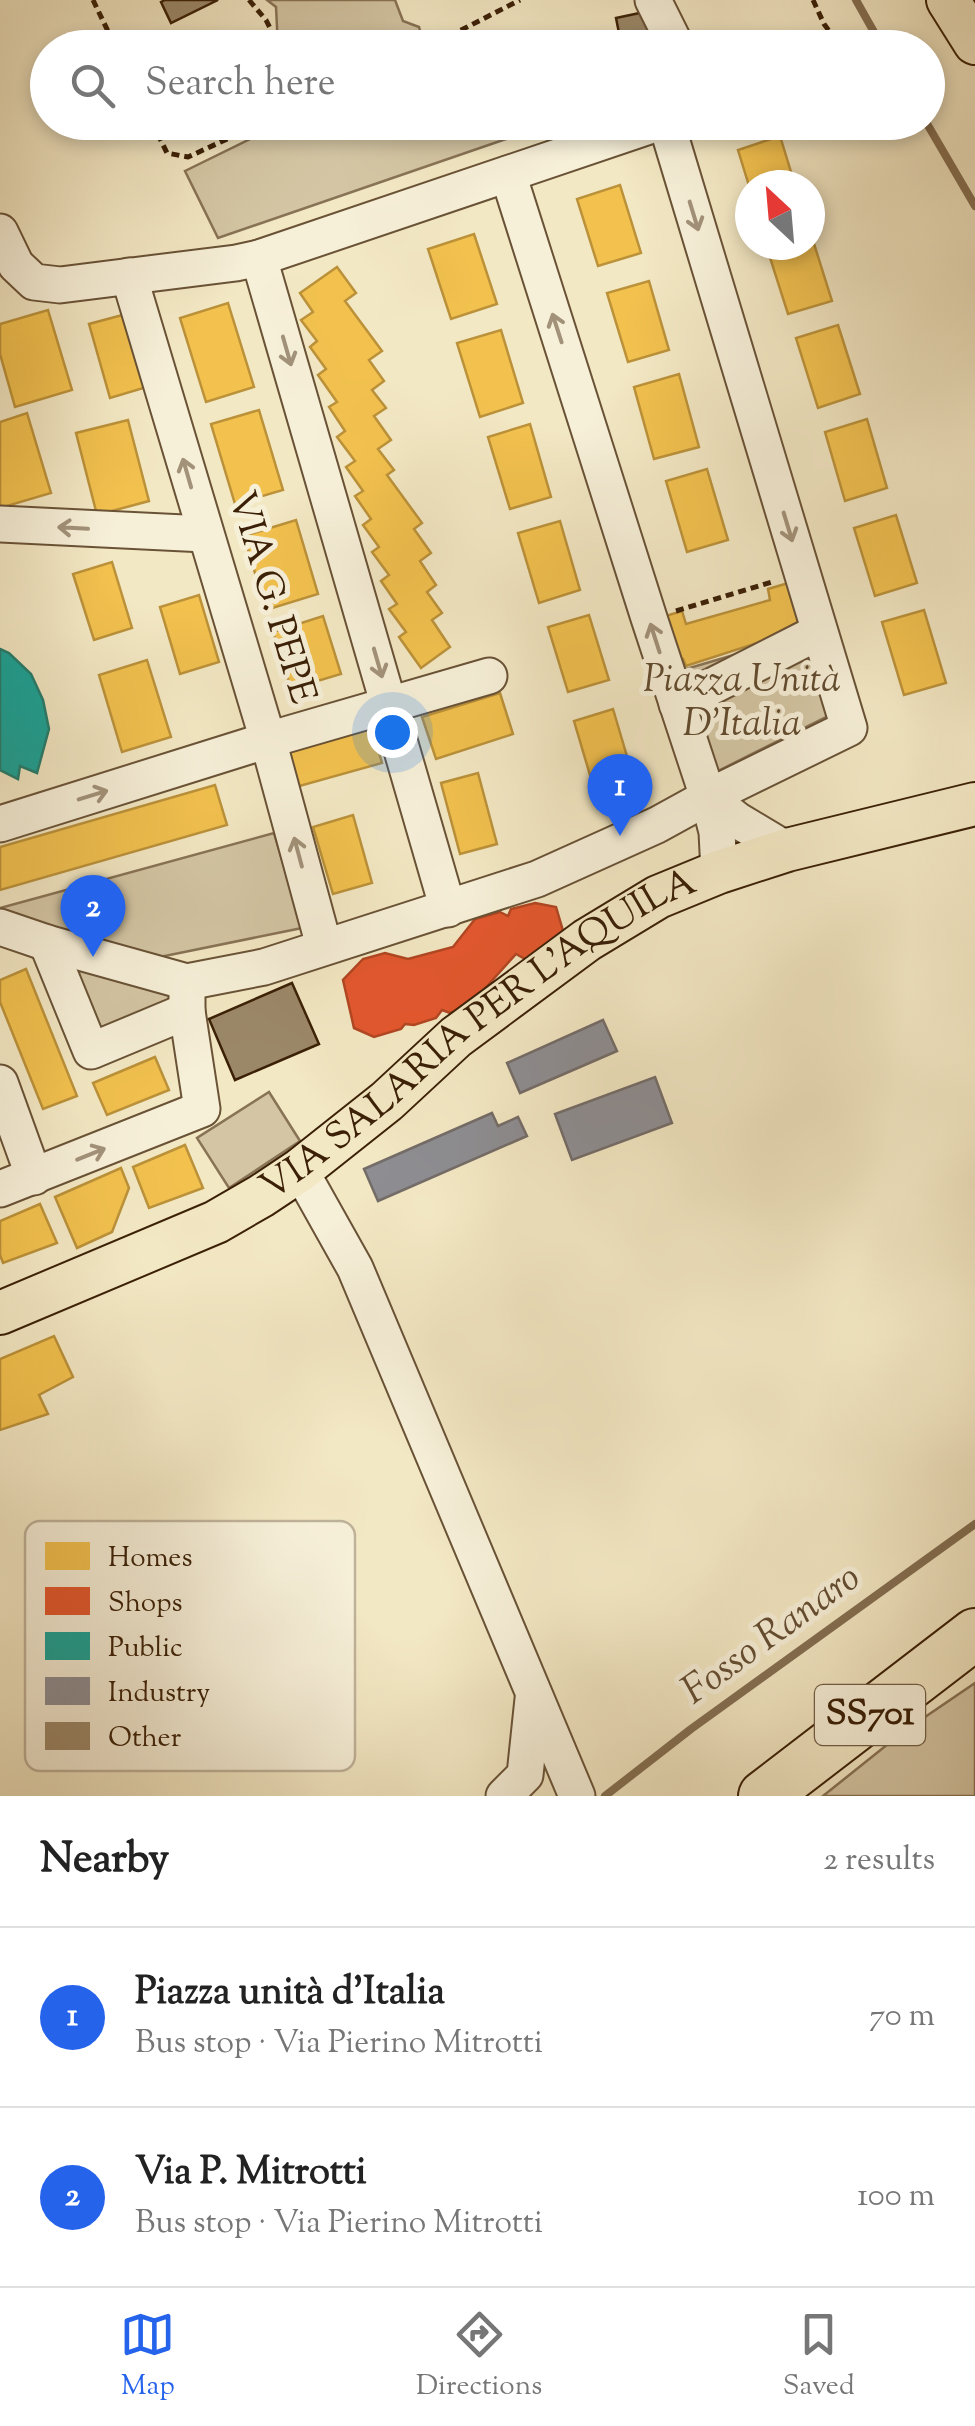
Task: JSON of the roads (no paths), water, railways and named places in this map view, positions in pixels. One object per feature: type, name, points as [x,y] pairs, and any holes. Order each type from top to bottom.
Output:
[{"type":"highway","name":"SS701","points":[[764,1796],[975,1634]]},
{"type":"main road","points":[[948,0],[975,43]]},
{"type":"main road","name":"VIA SALARIA PER L'AQUILA","points":[[0,1314],[216,1222],[300,1170],[387,1101],[456,1037],[586,940],[658,897],[787,850],[975,804]]},
{"type":"street","points":[[653,0],[668,30]]},
{"type":"street","points":[[0,232],[16,266],[34,282],[60,285],[236,263],[609,140]]},
{"type":"street","points":[[47,944],[91,1051],[187,996],[324,946],[537,879],[657,825],[849,728],[669,140]]},
{"type":"street","points":[[508,174],[708,797],[718,832],[720,872]]},
{"type":"street","points":[[259,258],[448,909]]},
{"type":"street","name":"VIA G. PEPE","points":[[129,276],[268,740],[324,946]]},
{"type":"street","points":[[0,524],[205,534]]},
{"type":"street","points":[[677,704],[820,634]]},
{"type":"street","points":[[0,824],[489,676]]},
{"type":"street","points":[[708,797],[787,850]]},
{"type":"street","points":[[0,928],[187,996]]},
{"type":"street","points":[[0,1189],[202,1109],[187,996]]},
{"type":"street","points":[[0,1083],[34,1177]]},
{"type":"street","points":[[300,1170],[355,1268],[577,1796]]},
{"type":"street","points":[[504,1796],[526,1775],[534,1693]]},
{"type":"waterway","name":"Fosso Ranaro","points":[[856,0],[873,30]]},
{"type":"waterway","name":"Fosso Ranaro","points":[[936,140],[975,206]]},
{"type":"waterway","name":"Fosso Ranaro","points":[[605,1796],[691,1729],[975,1524]]},
{"type":"place","name":"Piazza unità d'Italia","points":[[620,836]]},
{"type":"place","name":"Via P. Mitrotti","points":[[93,957]]},
{"type":"park label","name":"Piazza Unità D'Italia","points":[[742,704]]}]
